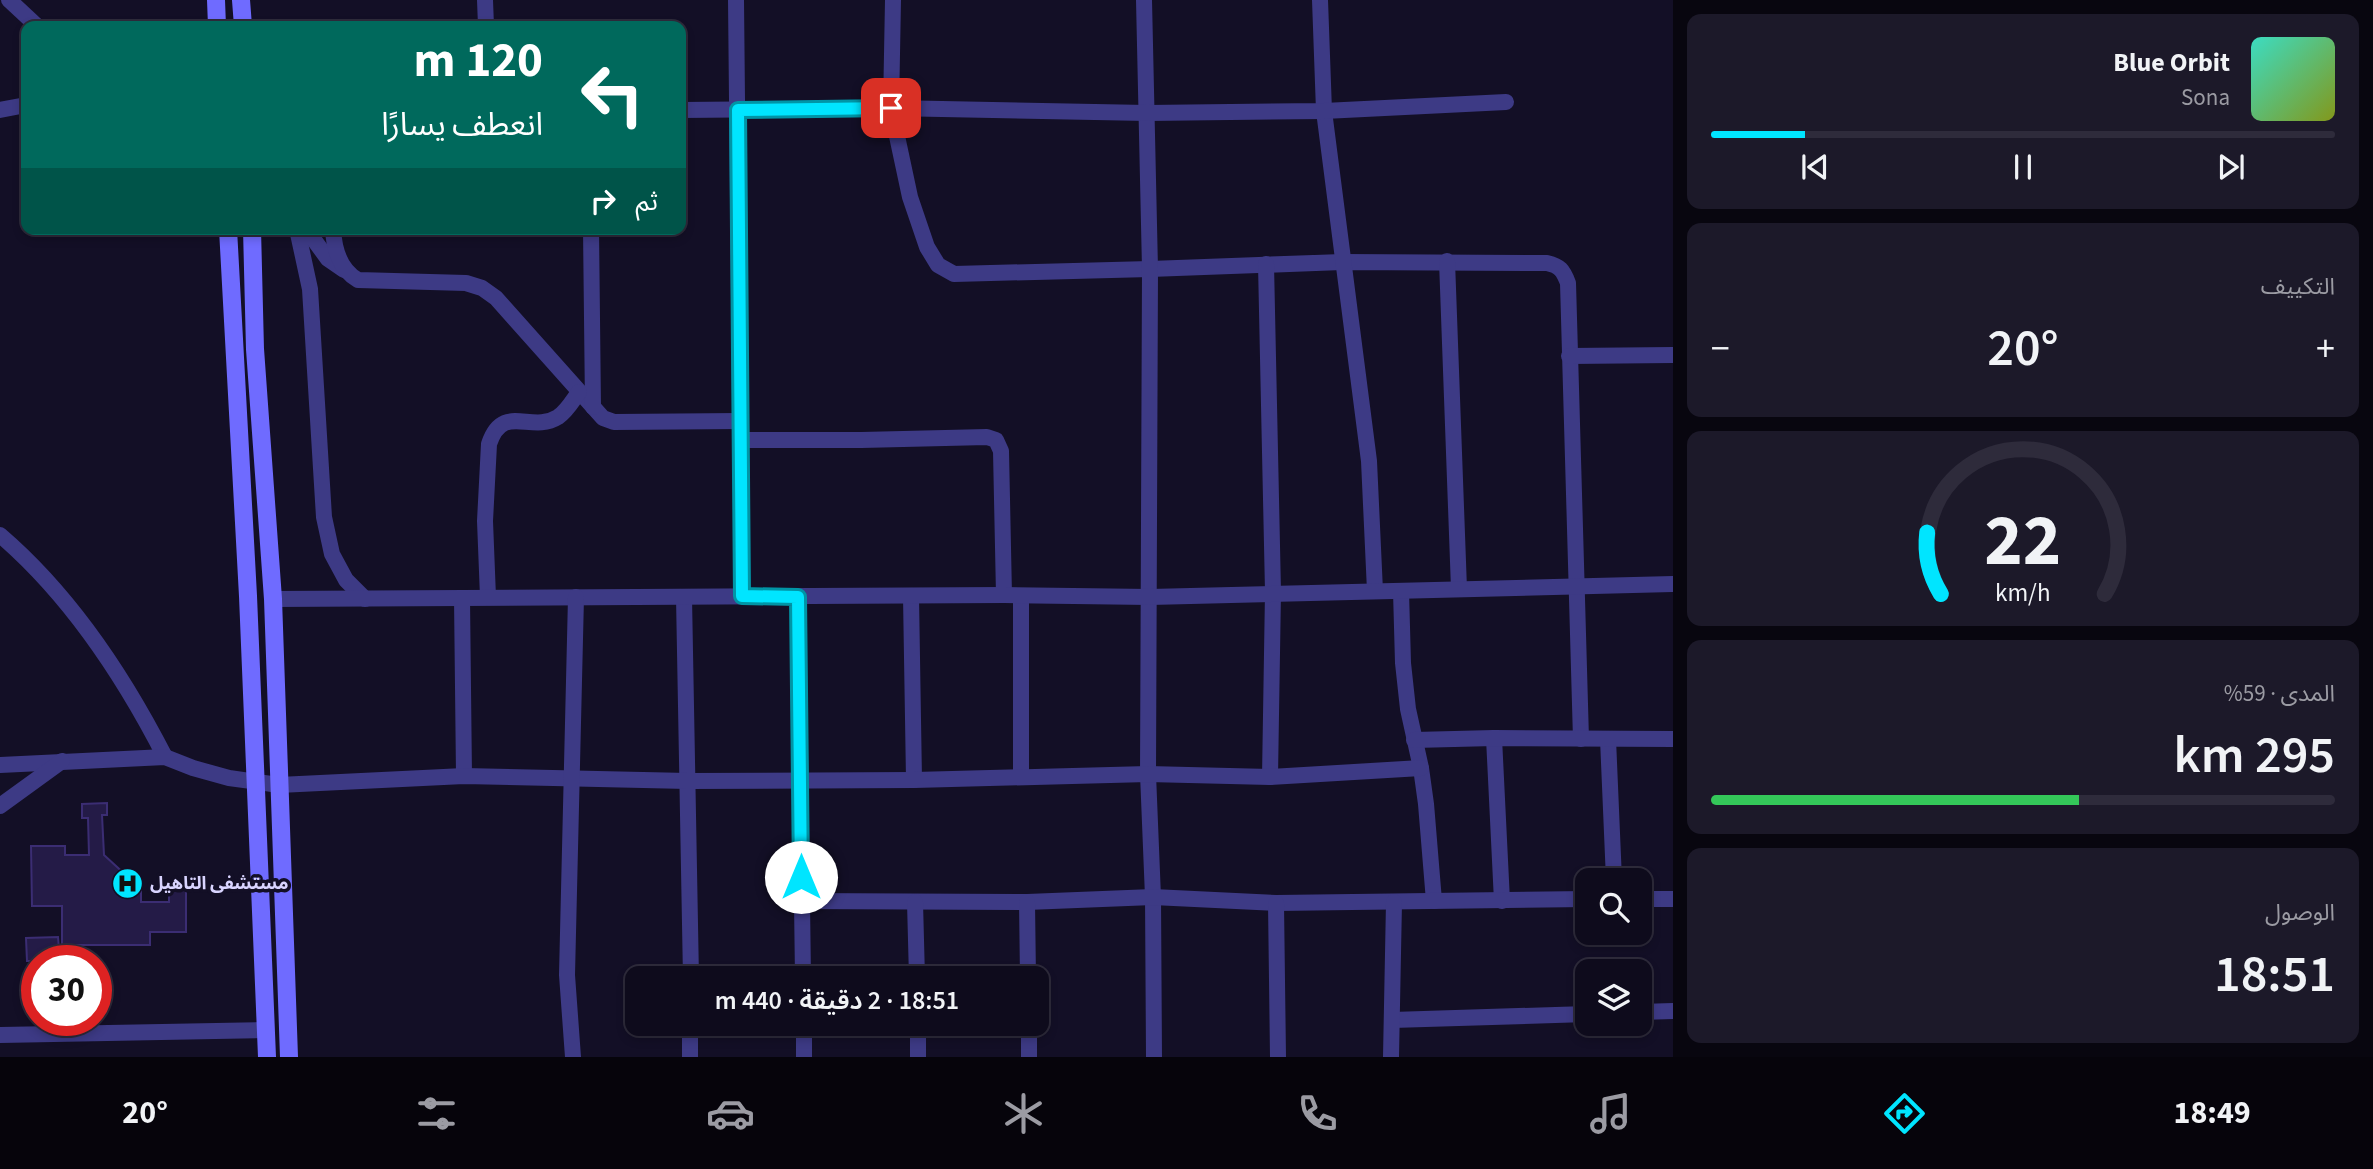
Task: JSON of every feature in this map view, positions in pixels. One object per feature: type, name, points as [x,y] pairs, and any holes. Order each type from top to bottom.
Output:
[{"type":"main road","points":[[216,0],[217,21]]},
{"type":"main road","points":[[241,0],[243,21]]},
{"type":"main road","points":[[228,235],[267,1057]]},
{"type":"main road","points":[[252,235],[255,349],[273,599],[289,1057]]},
{"type":"street","points":[[9,0],[32,21]]},
{"type":"street","points":[[485,0],[486,21]]},
{"type":"street","points":[[736,0],[742,596]]},
{"type":"street","points":[[893,0],[891,108],[910,197],[927,247],[938,265],[954,274],[1342,262],[1447,261],[1547,263],[1558,266],[1568,283],[1581,739]]},
{"type":"street","points":[[1144,0],[1150,269],[1148,774],[1153,897],[1154,1057]]},
{"type":"street","points":[[1320,0],[1324,111],[1368,461],[1376,591]]},
{"type":"street","points":[[686,110],[891,108],[1147,113],[1324,111],[1506,102]]},
{"type":"street","points":[[0,110],[21,106]]},
{"type":"street","points":[[298,235],[310,289],[324,517],[332,554],[346,580],[365,599]]},
{"type":"street","points":[[311,235],[328,258],[351,276],[366,281],[466,283],[482,288],[520,323],[603,418],[614,422],[740,421]]},
{"type":"street","points":[[334,235],[338,257],[351,276]]},
{"type":"street","points":[[591,235],[593,407]]},
{"type":"street","points":[[1447,261],[1459,589]]},
{"type":"street","points":[[1266,264],[1273,592],[1270,776]]},
{"type":"street","points":[[1569,356],[1673,355]]},
{"type":"street","points":[[488,597],[485,520],[489,444],[492,434],[498,426],[508,422],[551,421],[566,410],[579,392]]},
{"type":"street","points":[[740,440],[986,436],[996,440],[1001,451],[1004,595]]},
{"type":"street","points":[[0,535],[17,549],[62,597],[105,654],[140,707],[164,757]]},
{"type":"street","points":[[273,599],[1004,595],[1150,597],[1673,584]]},
{"type":"street","points":[[1401,591],[1403,663],[1414,740],[1421,768],[1434,901]]},
{"type":"street","points":[[911,596],[914,780]]},
{"type":"street","points":[[1021,596],[1021,777]]},
{"type":"street","points":[[573,1057],[567,975],[576,597]]},
{"type":"street","points":[[684,597],[691,966]]},
{"type":"street","points":[[798,597],[803,966]]},
{"type":"street","points":[[462,598],[464,776]]},
{"type":"street","points":[[1494,738],[1502,901]]},
{"type":"street","points":[[1608,739],[1613,868]]},
{"type":"street","points":[[1414,740],[1673,739]]},
{"type":"street","points":[[0,765],[164,757],[193,768],[256,783],[279,785],[464,776],[688,781],[914,780],[1148,774],[1270,776],[1421,768]]},
{"type":"street","points":[[0,806],[62,761]]},
{"type":"street","points":[[800,901],[1027,902],[1153,897],[1276,903],[1575,899]]},
{"type":"street","points":[[1652,899],[1673,899]]},
{"type":"street","points":[[915,902],[917,966]]},
{"type":"street","points":[[1027,902],[1028,966]]},
{"type":"street","points":[[1391,1057],[1394,902]]},
{"type":"street","points":[[1276,903],[1278,1057]]},
{"type":"street","points":[[1652,1012],[1673,1011]]},
{"type":"street","points":[[1392,1020],[1575,1014]]},
{"type":"street","points":[[0,1034],[266,1030]]},
{"type":"street","points":[[690,1036],[690,1057]]},
{"type":"street","points":[[804,1036],[804,1057]]},
{"type":"street","points":[[918,1036],[918,1057]]},
{"type":"street","points":[[1029,1036],[1029,1057]]},
{"type":"building","points":[[107,803],[107,815],[102,815],[104,855],[141,889],[141,902],[169,902],[169,884],[186,884],[186,932],[150,932],[150,945],[62,945],[62,906],[32,906],[31,846],[65,846],[65,855],[89,855],[88,818],[82,818],[82,804]]},
{"type":"building","points":[[58,937],[59,945],[26,945],[26,938]]},
{"type":"place","name":"مستشفى التاهيل","points":[[127,883]]},
{"type":"route","points":[[801,877],[798,597],[742,596],[738,110],[891,108]]}]
